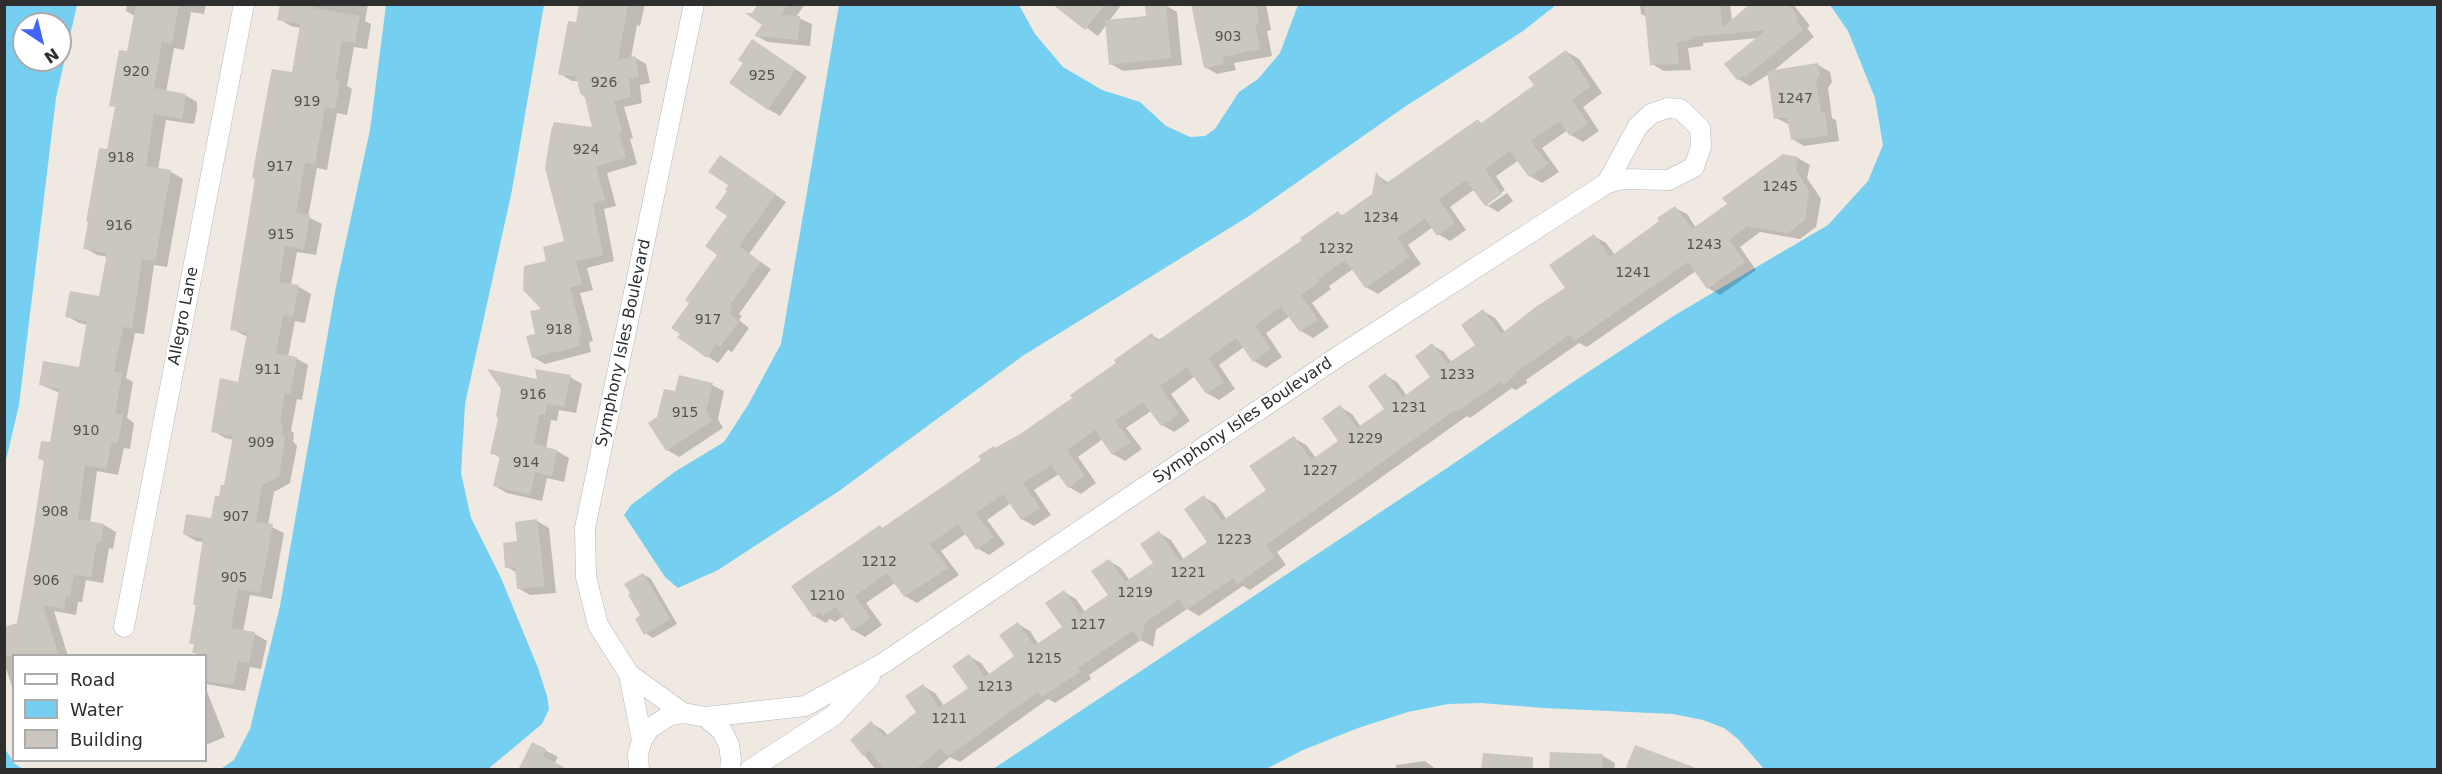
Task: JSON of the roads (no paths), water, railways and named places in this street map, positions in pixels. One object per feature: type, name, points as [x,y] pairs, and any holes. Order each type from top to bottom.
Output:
[{"type":"street","name":"Allegro Lane","points":[[124,627],[244,4]]},
{"type":"street","name":"Symphony Isles Boulevard","points":[[639,769],[638,754],[642,740],[629,674],[598,625],[586,577],[585,528],[694,4]]},
{"type":"street","name":"Symphony Isles Boulevard","points":[[629,674],[683,713],[706,717],[805,706],[882,664],[1339,356],[1607,183],[1623,179],[1669,180],[1694,167],[1701,147],[1700,128],[1680,109],[1667,108],[1651,114],[1638,126],[1607,183]]},
{"type":"street","name":"Symphony Isles Boulevard","points":[[750,770],[833,716],[882,664]]},
{"type":"street","points":[[642,740],[649,729],[659,721],[670,715],[683,713]]},
{"type":"street","points":[[706,717],[722,731],[729,745],[730,770]]},
{"type":"water","points":[[5,4],[77,5],[72,27],[72,12],[12,12],[12,72],[62,72],[56,98],[19,405],[5,464]]},
{"type":"water","points":[[386,5],[544,5],[512,190],[465,404],[461,473],[471,518],[501,578],[538,668],[549,709],[542,724],[488,769],[221,769],[234,760],[250,729],[280,606],[336,287],[370,130]]},
{"type":"water","points":[[839,5],[1019,5],[1035,34],[1063,67],[1102,90],[1140,102],[1166,126],[1190,137],[1205,136],[1215,129],[1239,92],[1258,79],[1280,53],[1298,5],[1556,5],[1523,31],[1406,106],[1249,216],[1024,355],[839,491],[718,570],[678,588],[665,577],[624,515],[631,505],[676,471],[724,442],[748,405],[781,344]]},
{"type":"water","points":[[1830,5],[2437,5],[2437,769],[1764,769],[1738,739],[1724,728],[1703,720],[1673,714],[1481,703],[1448,704],[1408,712],[1358,728],[1303,750],[1266,769],[993,769],[1675,315],[1828,225],[1868,181],[1883,145],[1875,98],[1848,31]]},
{"type":"water","points":[[5,749],[12,762],[23,769],[5,769]]}]
